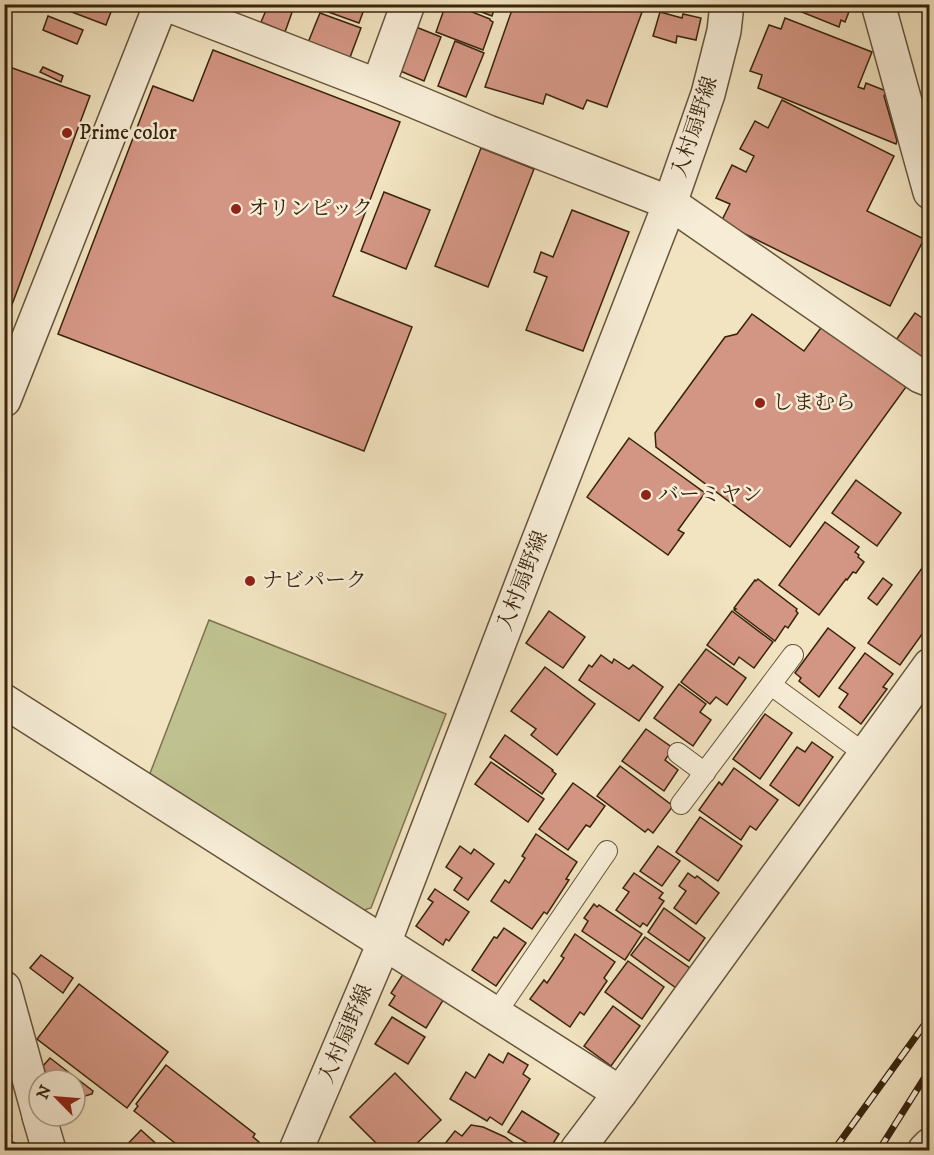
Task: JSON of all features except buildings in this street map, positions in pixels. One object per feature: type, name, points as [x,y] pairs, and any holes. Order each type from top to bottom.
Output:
[{"type":"street","points":[[4,400],[164,4],[378,86],[670,203],[920,376],[930,380]]},
{"type":"street","points":[[378,86],[408,4]]},
{"type":"street","name":"入村扇野線","points":[[296,1150],[384,943],[670,203],[708,94],[727,4]]},
{"type":"street","points":[[878,4],[930,192]]},
{"type":"street","points":[[577,1150],[930,665]]},
{"type":"street","points":[[4,701],[620,1093]]},
{"type":"street","points":[[4,988],[27,1071]]},
{"type":"street","points":[[43,1128],[49,1150]]},
{"type":"street","points":[[926,1150],[930,1145]]},
{"type":"lane","points":[[681,804],[793,654]]},
{"type":"lane","points":[[771,684],[865,754]]},
{"type":"lane","points":[[678,753],[705,773]]},
{"type":"lane","points":[[495,1013],[608,851]]},
{"type":"green space","points":[[209,620],[446,714],[371,908],[361,911],[149,776]]},
{"type":"railway","points":[[834,1150],[930,1017]]},
{"type":"railway","points":[[879,1150],[930,1069]]},
{"type":"place","name":"Prime color","points":[[67,133]]},
{"type":"place","name":"オリンピック","points":[[236,209]]},
{"type":"place","name":"しまむら","points":[[760,403]]},
{"type":"place","name":"バーミヤン","points":[[646,495]]},
{"type":"place","name":"ナビパーク","points":[[250,581]]}]
